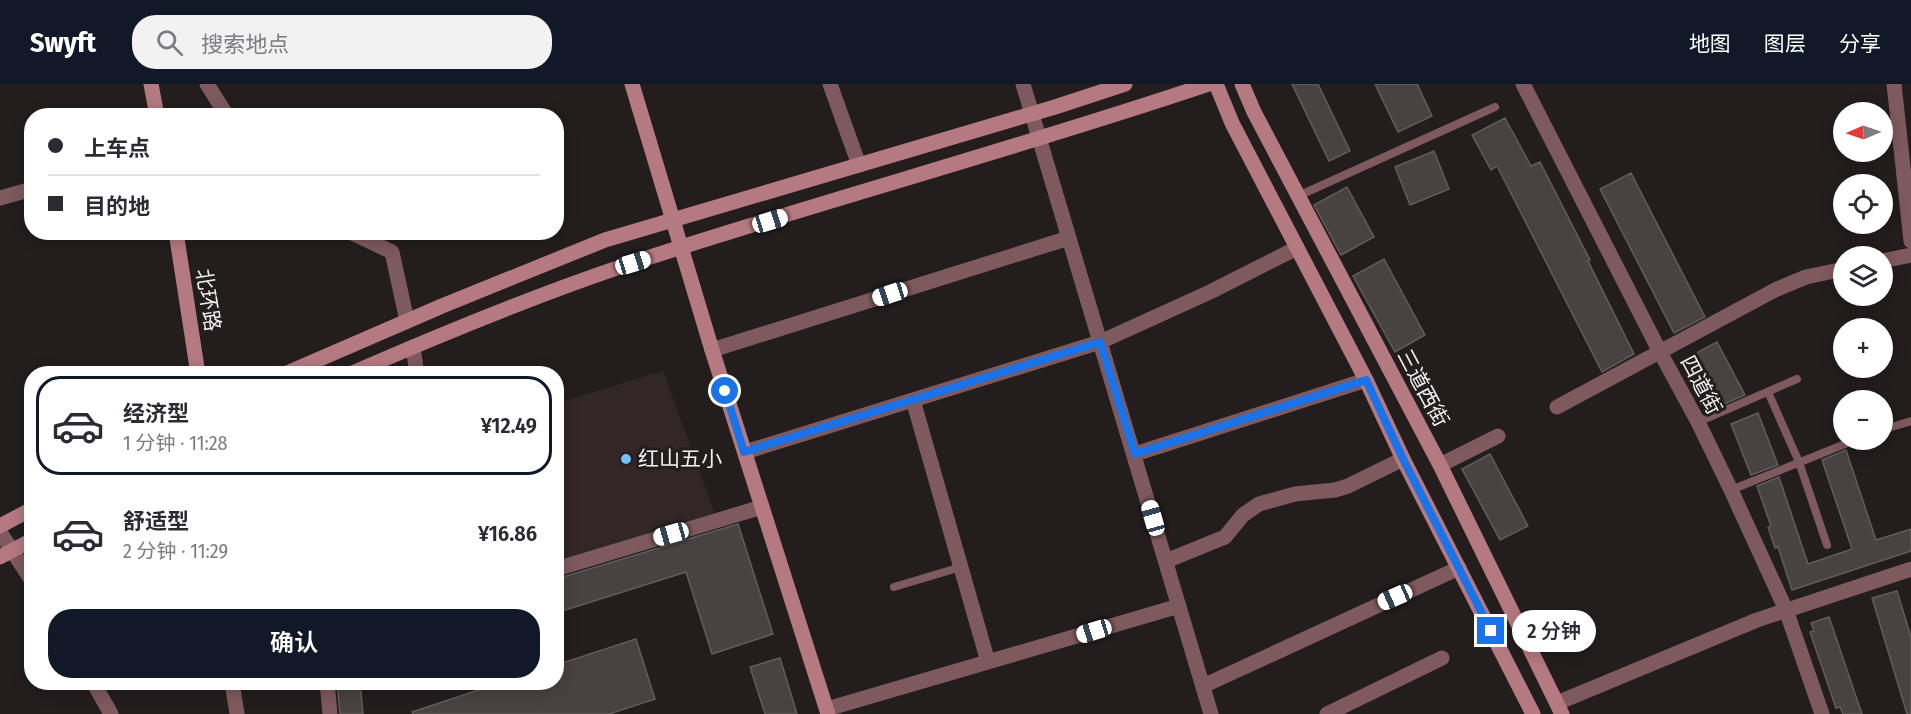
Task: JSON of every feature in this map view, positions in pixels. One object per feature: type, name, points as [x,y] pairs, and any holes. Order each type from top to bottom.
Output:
[{"type":"street","points":[[151,84],[156,108]]},
{"type":"street","points":[[207,84],[222,108]]},
{"type":"street","points":[[632,84],[680,248],[827,712],[1179,606]]},
{"type":"street","points":[[830,84],[859,165]]},
{"type":"street","points":[[1023,84],[1211,714]]},
{"type":"street","points":[[303,366],[605,240],[1125,84]]},
{"type":"street","points":[[368,366],[469,322],[633,263],[1039,139],[1209,84]]},
{"type":"street","points":[[1216,84],[1232,123],[1366,380],[1403,459],[1533,714]]},
{"type":"street","name":"三道西街","points":[[1242,84],[1254,112],[1440,465],[1560,709]]},
{"type":"street","name":"四道街","points":[[1523,84],[1731,490],[1786,610],[1822,714]]},
{"type":"street","points":[[1894,84],[1908,192],[1911,241]]},
{"type":"street","points":[[0,198],[24,191]]},
{"type":"street","points":[[712,351],[1069,238]]},
{"type":"street","name":"北环路","points":[[177,240],[197,366]]},
{"type":"street","points":[[367,240],[392,252],[407,321]]},
{"type":"street","points":[[744,452],[1100,342],[1210,292],[1297,248]]},
{"type":"street","points":[[1893,259],[1911,255]]},
{"type":"street","points":[[1557,407],[1792,282],[1833,271]]},
{"type":"street","points":[[413,346],[416,366]]},
{"type":"street","points":[[1135,454],[1366,380]]},
{"type":"street","points":[[913,400],[988,662]]},
{"type":"street","points":[[1440,465],[1498,436]]},
{"type":"street","points":[[1166,561],[1225,537],[1243,516],[1259,504],[1295,494],[1335,490],[1348,486],[1403,459]]},
{"type":"street","points":[[564,567],[762,507]]},
{"type":"street","points":[[0,526],[24,513]]},
{"type":"street","points":[[0,532],[24,569]]},
{"type":"street","points":[[0,557],[24,544]]},
{"type":"street","points":[[1203,686],[1459,568]]},
{"type":"street","points":[[1560,709],[1757,620],[1911,569]]},
{"type":"street","points":[[1327,714],[1442,658]]},
{"type":"street","points":[[98,690],[111,714]]},
{"type":"street","points":[[233,690],[237,714]]},
{"type":"street","points":[[328,690],[330,714]]},
{"type":"lane","points":[[1298,196],[1495,107]]},
{"type":"lane","points":[[1698,422],[1797,379]]},
{"type":"lane","points":[[1768,392],[1799,462],[1827,545]]},
{"type":"lane","points":[[1893,426],[1911,420]]},
{"type":"lane","points":[[1731,490],[1833,449]]},
{"type":"lane","points":[[894,587],[961,567]]},
{"type":"shaded area","name":"红山五小","points":[[663,371],[715,514],[564,559],[564,401]]},
{"type":"building","points":[[1292,84],[1318,84],[1350,151],[1329,161]]},
{"type":"building","points":[[1375,84],[1417,84],[1432,116],[1398,132]]},
{"type":"building","points":[[1505,118],[1531,166],[1540,162],[1590,260],[1588,261],[1634,354],[1602,372],[1497,166],[1491,170],[1472,135]]},
{"type":"building","points":[[1434,151],[1449,189],[1410,205],[1395,167]]},
{"type":"building","points":[[1631,173],[1705,317],[1674,333],[1600,189]]},
{"type":"building","points":[[1347,187],[1374,237],[1341,255],[1314,205]]},
{"type":"building","points":[[1384,259],[1425,335],[1395,352],[1353,276]]},
{"type":"building","points":[[1717,342],[1745,395],[1713,409],[1687,358]]},
{"type":"building","points":[[1758,413],[1778,465],[1751,475],[1731,424]]},
{"type":"building","points":[[1846,450],[1876,540],[1911,529],[1911,551],[1792,590],[1778,547],[1775,548],[1768,527],[1771,526],[1757,486],[1779,477],[1808,564],[1852,549],[1822,460]]},
{"type":"building","points":[[1490,454],[1528,526],[1500,540],[1462,469]]},
{"type":"building","points":[[738,524],[773,634],[712,654],[686,572],[564,610],[564,577]]},
{"type":"building","points":[[1897,591],[1911,637],[1911,714],[1907,714],[1872,598]]},
{"type":"building","points":[[1829,617],[1862,714],[1843,714],[1840,707],[1836,708],[1810,632],[1814,631],[1811,623]]},
{"type":"building","points":[[636,639],[655,699],[609,714],[413,714],[412,712],[479,690],[564,690],[564,662]]},
{"type":"building","points":[[780,658],[797,714],[765,714],[750,667]]},
{"type":"building","points":[[338,690],[361,690],[363,714],[340,714]]},
{"type":"place","name":"红山五小","points":[[626,459]]},
{"type":"route","points":[[725,391],[744,452],[1100,342],[1135,454],[1366,380],[1403,459],[1491,631]]}]
